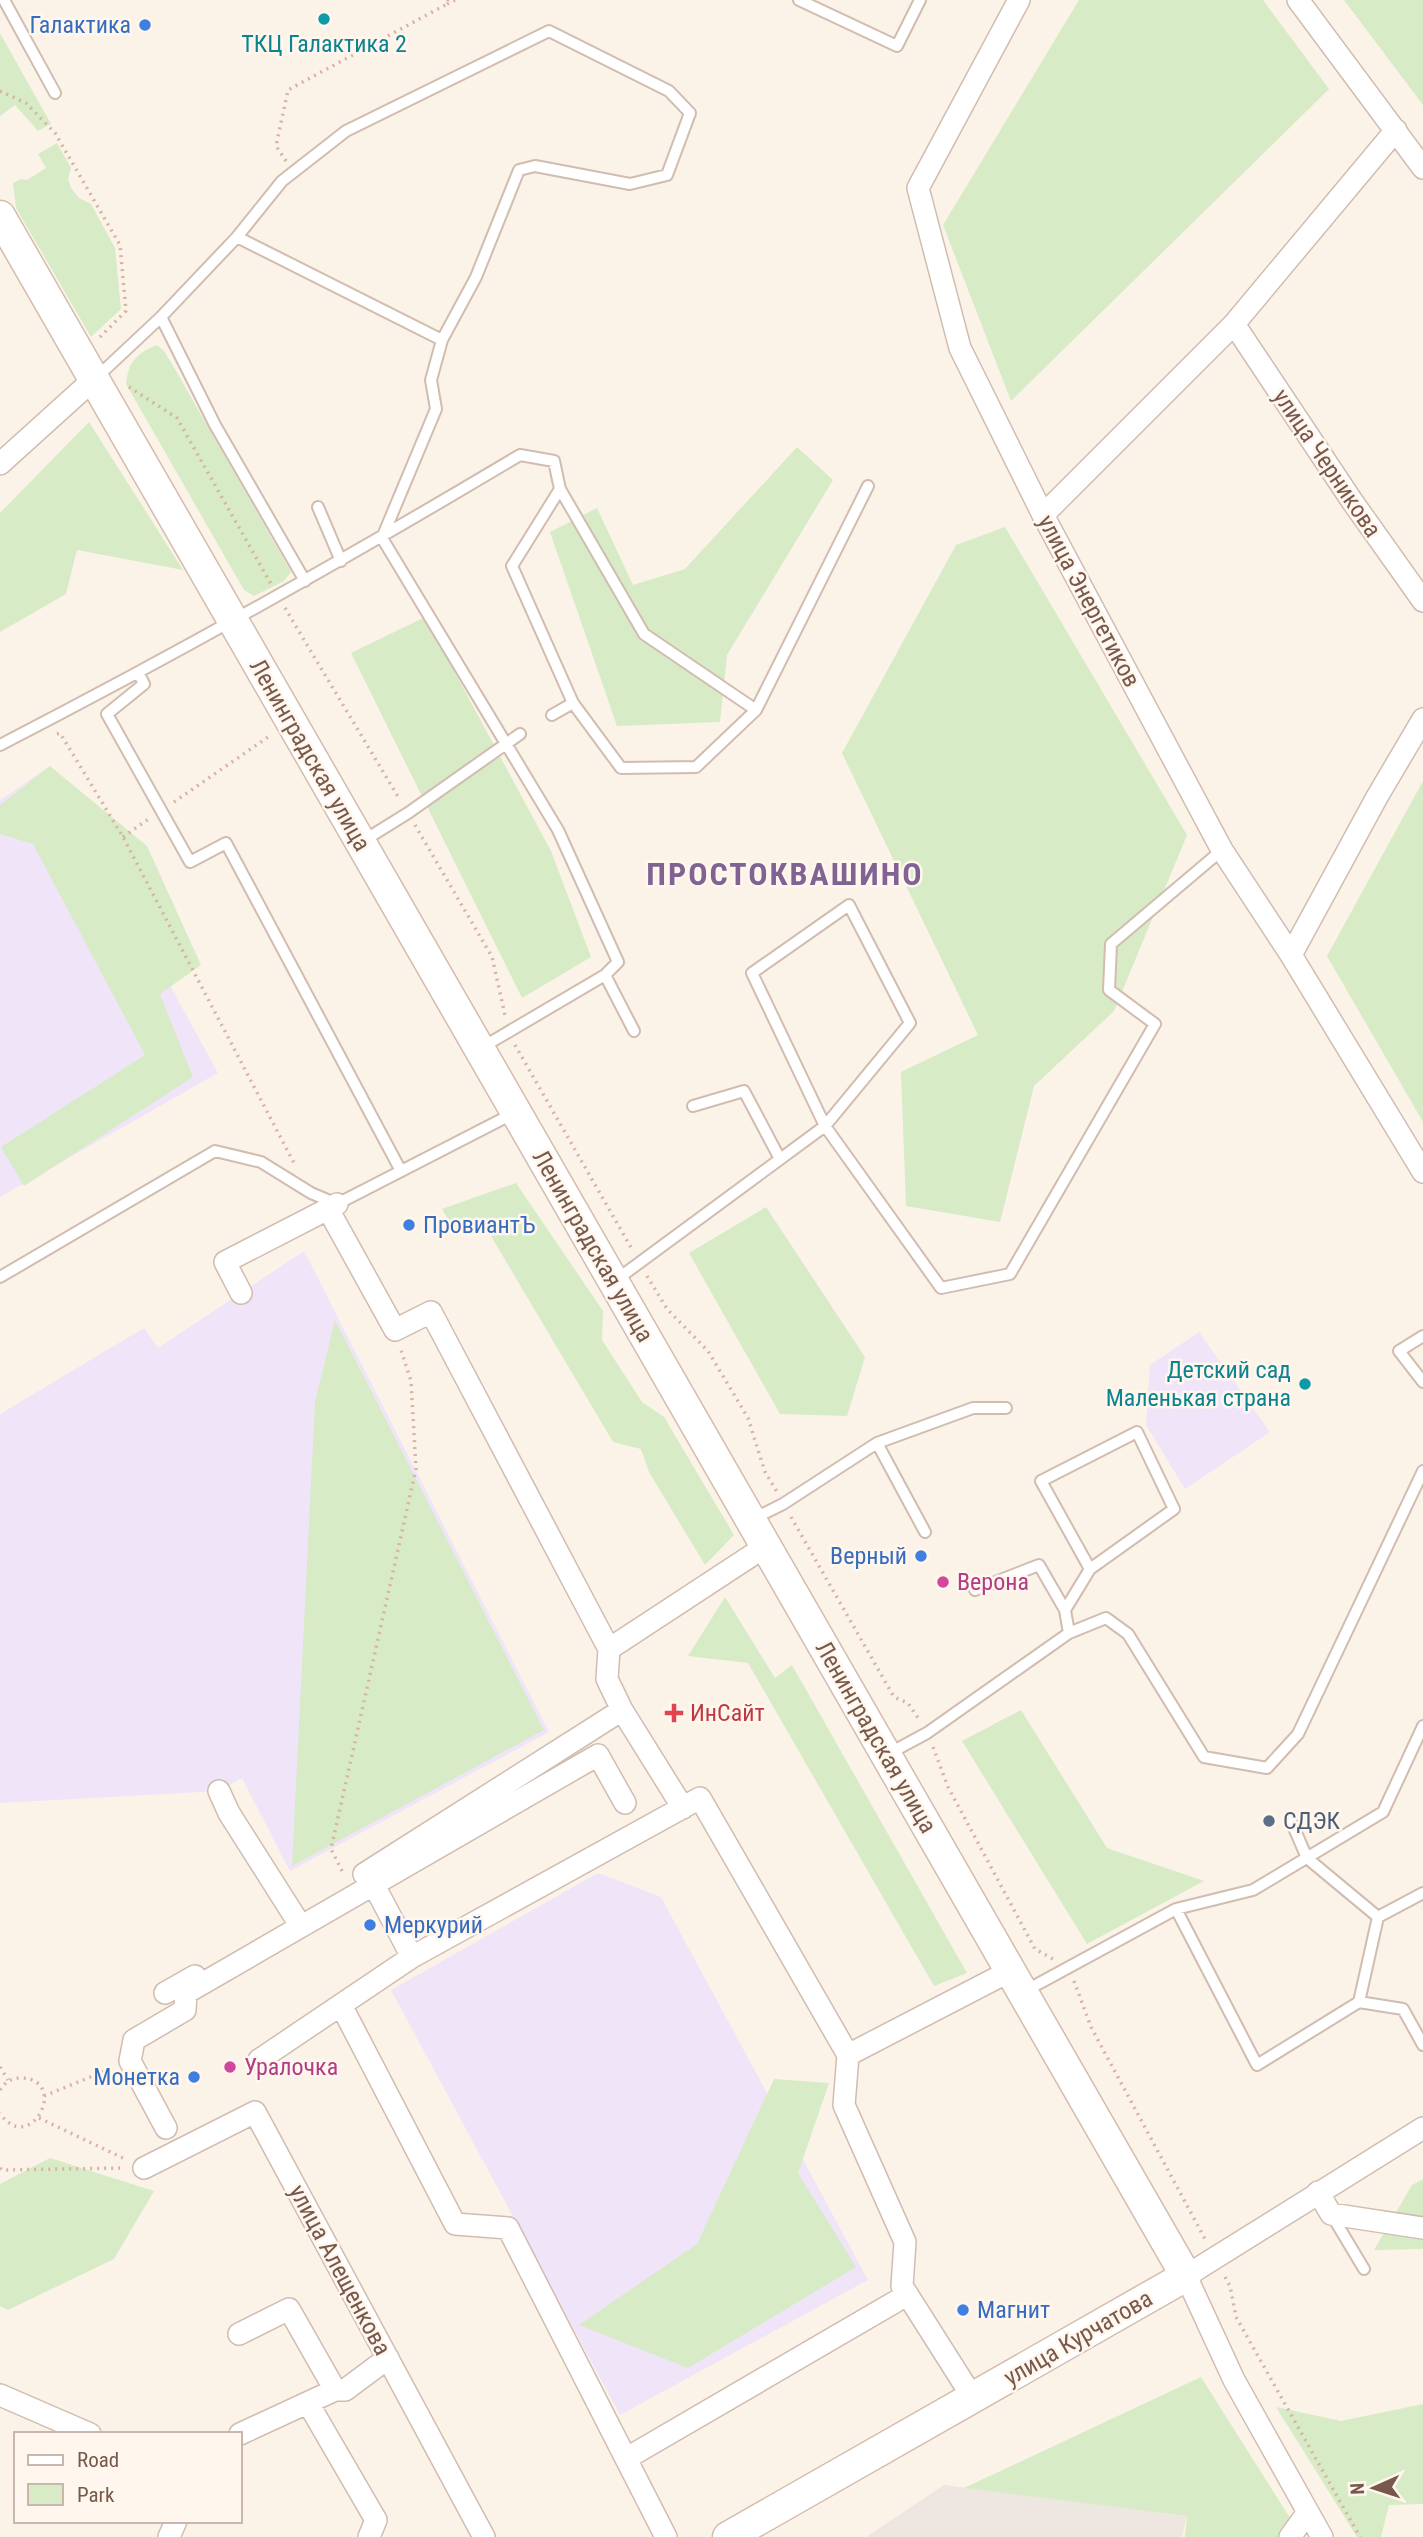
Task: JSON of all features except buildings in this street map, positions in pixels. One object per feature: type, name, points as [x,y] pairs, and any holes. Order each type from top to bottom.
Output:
[{"type":"main road","name":"Ленинградская улица","points":[[0,216],[102,371],[233,621],[1186,2276]]},
{"type":"main road","name":"улица Курчатова","points":[[728,2537],[1186,2276]]},
{"type":"street","name":"улица Энергетиков","points":[[1019,0],[918,188],[960,348],[1043,515],[1222,850],[1291,955],[1423,1172]]},
{"type":"street","points":[[1298,0],[1423,168]]},
{"type":"street","points":[[1043,515],[1234,324],[1396,130]]},
{"type":"street","name":"улица Черникова","points":[[1234,324],[1352,501],[1423,601]]},
{"type":"street","points":[[0,464],[102,371]]},
{"type":"street","points":[[1291,955],[1423,719]]},
{"type":"street","points":[[241,1293],[225,1262],[332,1206],[395,1330],[431,1312],[609,1649],[607,1679],[622,1710],[683,1808]]},
{"type":"street","points":[[609,1649],[766,1546]]},
{"type":"street","points":[[166,2128],[130,2061],[134,2040],[185,2010],[186,1993],[370,1878],[622,1710]]},
{"type":"street","points":[[165,1993],[349,1884],[370,1878],[598,1755],[625,1803]]},
{"type":"street","points":[[219,1791],[229,1813],[295,1917]]},
{"type":"street","points":[[260,2060],[412,1957],[700,1798],[848,2055],[844,2105],[905,2242],[902,2286],[974,2398]]},
{"type":"street","points":[[370,1878],[412,1957]]},
{"type":"street","points":[[848,2055],[1016,1982]]},
{"type":"street","points":[[341,2005],[454,2224],[508,2228],[666,2537]]},
{"type":"street","name":"улица Алещенкова","points":[[144,2168],[255,2112],[484,2537]]},
{"type":"street","name":"улица Курчатова","points":[[1186,2276],[1423,2128]]},
{"type":"street","points":[[1318,2192],[1331,2214],[1423,2228]]},
{"type":"street","points":[[1186,2276],[1234,2380],[1322,2537]]},
{"type":"street","points":[[627,2458],[907,2295]]},
{"type":"street","points":[[239,2334],[289,2309],[335,2390]]},
{"type":"street","points":[[242,2433],[335,2390],[345,2390],[388,2358]]},
{"type":"street","points":[[0,2395],[85,2432]]},
{"type":"street","points":[[308,2403],[376,2520],[369,2537]]},
{"type":"street","points":[[1290,2537],[1308,2512]]},
{"type":"lane","points":[[4,0],[55,93]]},
{"type":"lane","points":[[799,0],[897,46],[920,0]]},
{"type":"lane","points":[[102,371],[161,317],[237,237],[282,181],[346,131],[549,31],[669,91],[690,113],[667,175],[631,184],[535,166],[519,170],[476,276],[442,340],[430,380],[436,409],[382,538]]},
{"type":"lane","points":[[237,237],[442,340]]},
{"type":"lane","points":[[161,317],[215,425],[304,581]]},
{"type":"lane","points":[[0,745],[139,674],[382,538],[520,456],[554,461],[559,489],[643,634],[757,710]]},
{"type":"lane","points":[[559,489],[512,566],[573,702],[621,768],[696,767],[757,710],[868,486]]},
{"type":"lane","points":[[318,507],[341,561]]},
{"type":"lane","points":[[382,538],[558,830],[618,962],[604,975],[480,1049]]},
{"type":"lane","points":[[139,674],[144,684],[107,715],[190,862],[226,843],[401,1171]]},
{"type":"lane","points":[[552,715],[573,702]]},
{"type":"lane","points":[[360,842],[408,813],[520,734]]},
{"type":"lane","points":[[614,1282],[825,1126],[910,1023],[849,905],[752,973],[825,1126],[941,1288],[1010,1274],[1155,1024],[1110,990],[1111,944],[1222,850]]},
{"type":"lane","points":[[604,975],[634,1031]]},
{"type":"lane","points":[[693,1106],[744,1091],[780,1159]]},
{"type":"lane","points":[[0,1277],[215,1152],[261,1161],[332,1206],[516,1112]]},
{"type":"lane","points":[[1423,1336],[1399,1351],[1423,1382]]},
{"type":"lane","points":[[751,1520],[783,1504],[877,1443],[973,1408],[1006,1408]]},
{"type":"lane","points":[[1065,1610],[1090,1569],[1174,1509],[1137,1432],[1041,1481],[1090,1569]]},
{"type":"lane","points":[[877,1443],[925,1532]]},
{"type":"lane","points":[[1267,1768],[1298,1734],[1423,1471]]},
{"type":"lane","points":[[975,1590],[1039,1565],[1065,1610],[1069,1633]]},
{"type":"lane","points":[[886,1755],[928,1733],[1069,1633],[1107,1618],[1128,1634],[1204,1757],[1267,1768]]},
{"type":"lane","points":[[1016,1982],[1069,1968],[1176,1909],[1253,1889],[1383,1812],[1423,1726]]},
{"type":"lane","points":[[1267,1768],[1273,1780]]},
{"type":"lane","points":[[1291,1821],[1307,1858],[1378,1917]]},
{"type":"lane","points":[[1359,2002],[1378,1917],[1423,1893]]},
{"type":"lane","points":[[1176,1909],[1257,2065],[1359,2002],[1404,2009],[1423,2045]]},
{"type":"lane","points":[[1331,2214],[1364,2269]]},
{"type":"path","points":[[293,172],[276,146],[288,90],[455,0]]},
{"type":"path","points":[[0,91],[26,103],[55,133],[120,245],[126,311],[95,342],[102,371],[177,418],[278,596],[492,957],[508,1033],[667,1309],[708,1351],[748,1418],[765,1472],[894,1697],[908,1703],[928,1733],[948,1787],[1035,1949],[1069,1968],[1091,2027],[1230,2286],[1236,2317],[1360,2537]]},
{"type":"path","points":[[123,837],[291,722]]},
{"type":"path","points":[[48,738],[60,733],[123,837],[311,1193]]},
{"type":"path","points":[[349,1884],[331,1849],[416,1469],[411,1381],[395,1330]]},
{"type":"path","points":[[44,2096],[130,2061]]},
{"type":"path","points":[[0,2067],[9,2081]]},
{"type":"path","points":[[0,2090],[9,2081],[25,2078],[40,2087],[44,2096],[44,2108],[39,2118],[31,2124],[12,2124],[0,2113]]},
{"type":"path","points":[[39,2118],[144,2168]]},
{"type":"path","points":[[0,2168],[144,2168]]},
{"type":"shaded area","points":[[50,766],[218,1073],[0,1197],[0,800]]},
{"type":"shaded area","points":[[304,1251],[549,1732],[290,1871],[242,1778],[219,1791],[0,1803],[0,1414],[144,1328],[158,1348]]},
{"type":"shaded area","points":[[1199,1332],[1270,1432],[1185,1489],[1146,1425],[1150,1365]]},
{"type":"shaded area","points":[[598,1873],[661,1897],[868,2280],[620,2415],[391,1990]]},
{"type":"shaded area","points":[[944,2485],[1187,2516],[1182,2537],[866,2537]]},
{"type":"green space","points":[[1079,0],[1263,0],[1329,89],[1011,401],[943,225]]},
{"type":"green space","points":[[1344,0],[1423,0],[1423,105]]},
{"type":"green space","points":[[0,33],[51,124],[38,131],[15,105],[0,116]]},
{"type":"green space","points":[[57,143],[71,168],[68,179],[71,188],[79,198],[91,204],[115,248],[121,309],[91,337],[16,208],[13,183],[21,179],[27,180],[46,168],[38,154]]},
{"type":"green space","points":[[157,345],[172,364],[291,572],[284,581],[254,596],[244,590],[126,384],[134,360]]},
{"type":"green space","points":[[89,422],[183,570],[77,550],[66,594],[0,632],[0,513]]},
{"type":"green space","points":[[797,447],[833,480],[727,655],[720,722],[617,726],[550,532],[597,508],[633,585],[685,569]]},
{"type":"green space","points":[[1005,527],[1187,835],[1114,1011],[1034,1086],[1000,1222],[906,1206],[901,1072],[978,1035],[842,753],[956,545]]},
{"type":"green space","points":[[425,617],[551,851],[591,957],[522,998],[351,653]]},
{"type":"green space","points":[[50,766],[147,846],[201,965],[160,994],[193,1077],[24,1186],[1,1147],[145,1055],[33,844],[0,834],[0,805]]},
{"type":"green space","points":[[1423,781],[1423,1122],[1327,956]]},
{"type":"green space","points":[[516,1183],[603,1311],[602,1340],[642,1402],[664,1417],[734,1535],[705,1565],[649,1472],[641,1449],[613,1442],[485,1226],[452,1226],[442,1209]]},
{"type":"green space","points":[[766,1207],[865,1357],[847,1416],[780,1414],[689,1253]]},
{"type":"green space","points":[[335,1320],[544,1730],[292,1866],[315,1402]]},
{"type":"green space","points":[[725,1597],[775,1678],[792,1665],[967,1973],[934,1986],[748,1663],[688,1656]]},
{"type":"green space","points":[[1021,1710],[1107,1848],[1204,1881],[1087,1944],[962,1741]]},
{"type":"green space","points":[[774,2079],[829,2083],[798,2173],[856,2267],[688,2368],[579,2325],[697,2244]]},
{"type":"green space","points":[[50,2158],[154,2191],[114,2259],[8,2310],[0,2306],[0,2184]]},
{"type":"green space","points":[[1423,2179],[1423,2249],[1374,2250],[1412,2185]]},
{"type":"green space","points":[[1201,2377],[1302,2537],[1185,2537],[1187,2516],[964,2488]]},
{"type":"green space","points":[[1423,2404],[1423,2504],[1389,2505],[1381,2537],[1357,2537],[1276,2407],[1341,2421]]},
{"type":"place","name":"ТКЦ Галактика 2","points":[[324,19]]},
{"type":"place","name":"Галактика","points":[[145,25]]},
{"type":"place","name":"ПровиантЪ","points":[[409,1225]]},
{"type":"place","name":"Детский сад Маленькая страна","points":[[1305,1384]]},
{"type":"place","name":"Верный","points":[[921,1556]]},
{"type":"place","name":"Верона","points":[[943,1582]]},
{"type":"place","name":"ИнСайт","points":[[674,1713]]},
{"type":"place","name":"СДЭК","points":[[1269,1821]]},
{"type":"place","name":"Меркурий","points":[[370,1925]]},
{"type":"place","name":"Уралочка","points":[[230,2067]]},
{"type":"place","name":"Монетка","points":[[194,2077]]},
{"type":"place","name":"Магнит","points":[[963,2310]]},
{"type":"district","name":"ПРОСТОКВАШИНО","points":[[785,874]]}]
